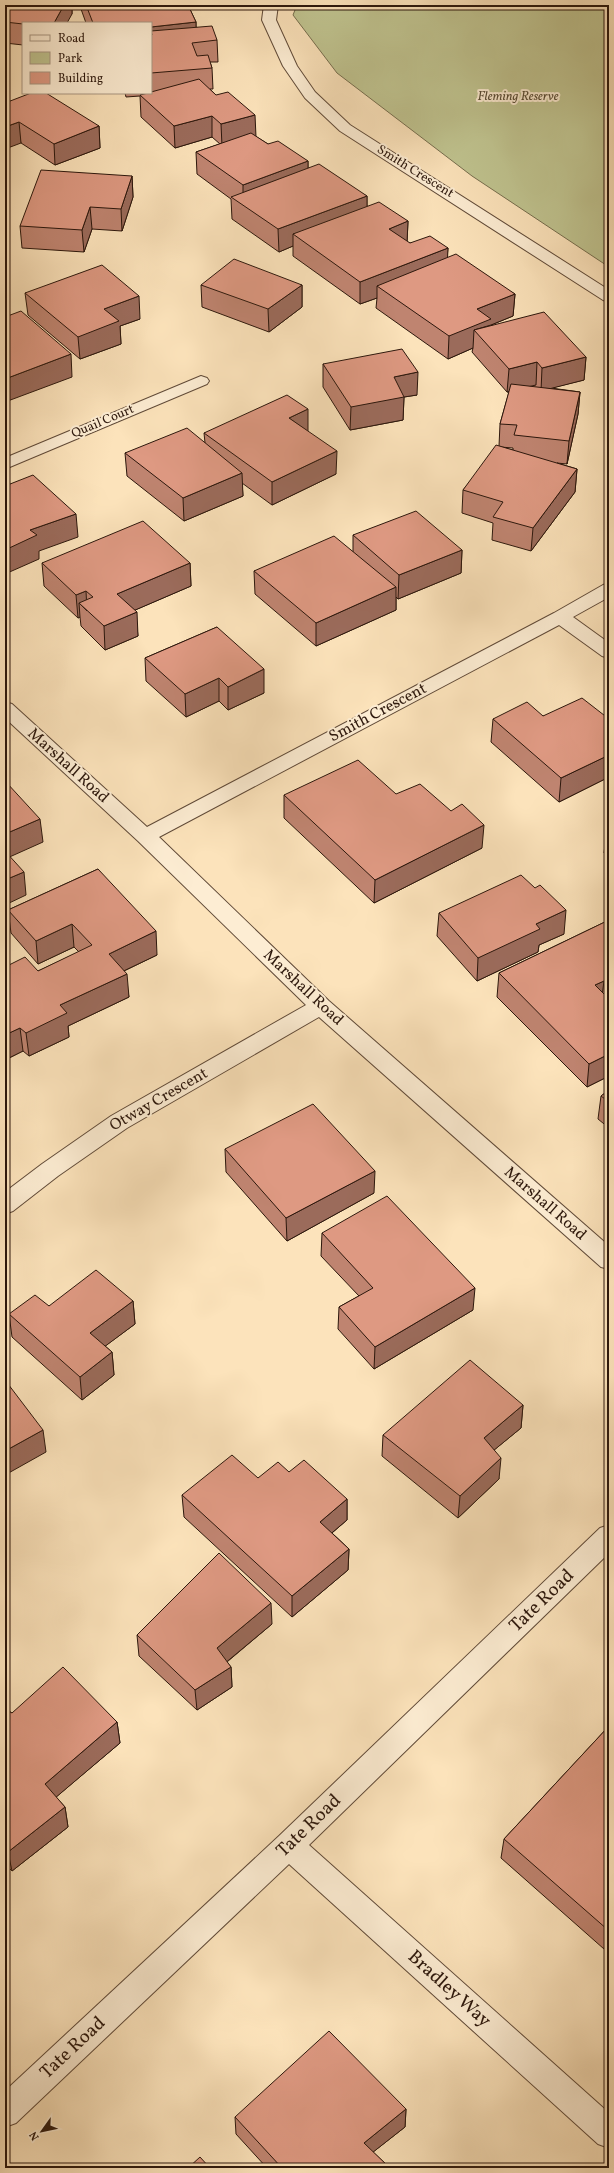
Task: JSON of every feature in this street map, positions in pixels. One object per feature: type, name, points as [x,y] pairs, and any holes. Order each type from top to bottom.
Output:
[{"type":"street","name":"Smith Crescent","points":[[271,5],[270,20],[290,66],[310,95],[345,128],[609,297]]},
{"type":"street","name":"Quail Court","points":[[5,464],[201,381]]},
{"type":"street","name":"Smith Crescent","points":[[145,836],[560,617],[609,589]]},
{"type":"street","points":[[560,617],[609,652]]},
{"type":"street","name":"Marshall Road","points":[[5,708],[145,836],[321,1006],[609,1260]]},
{"type":"street","name":"Otway Crescent","points":[[5,1205],[50,1170],[119,1122],[321,1006]]},
{"type":"street","name":"Tate Road","points":[[5,2112],[289,1845],[609,1536]]},
{"type":"street","name":"Bradley Way","points":[[289,1845],[609,2133]]},
{"type":"green space","name":"Fleming Reserve","points":[[297,5],[609,5],[609,267],[472,176],[337,73],[293,15]]},
{"type":"building","points":[[5,5],[64,5],[55,22],[22,22],[22,24],[5,22]]},
{"type":"building","points":[[86,5],[188,5],[196,22],[152,27],[152,22],[93,22]]},
{"type":"building","points":[[212,26],[217,40],[192,43],[197,56],[208,55],[212,68],[152,73],[152,31]]},
{"type":"building","points":[[199,79],[216,95],[228,92],[255,115],[221,124],[212,116],[174,126],[140,95],[152,94],[152,92]]},
{"type":"building","points":[[28,94],[48,94],[99,126],[54,144],[19,122],[5,127],[5,103]]},
{"type":"building","points":[[251,133],[268,144],[278,141],[308,161],[243,185],[196,152]]},
{"type":"building","points":[[319,164],[367,196],[278,229],[231,197]]},
{"type":"building","points":[[41,170],[132,176],[121,209],[90,207],[82,230],[20,226]]},
{"type":"building","points":[[379,202],[408,221],[389,229],[410,243],[430,236],[448,248],[360,282],[293,234]]},
{"type":"building","points":[[456,254],[515,294],[477,309],[491,319],[449,336],[377,286]]},
{"type":"building","points":[[234,259],[302,285],[268,309],[201,285]]},
{"type":"building","points":[[102,265],[139,296],[104,309],[119,321],[78,337],[25,293]]},
{"type":"building","points":[[21,311],[71,354],[5,379],[5,317]]},
{"type":"building","points":[[544,312],[586,357],[542,368],[537,362],[509,369],[474,330]]},
{"type":"building","points":[[402,349],[418,372],[394,377],[404,397],[351,407],[323,364]]},
{"type":"building","points":[[511,384],[580,392],[569,441],[514,435],[517,425],[500,424]]},
{"type":"building","points":[[287,395],[308,409],[289,418],[337,451],[272,482],[204,433]]},
{"type":"building","points":[[187,428],[242,473],[183,498],[125,453]]},
{"type":"building","points":[[496,445],[577,469],[533,528],[493,517],[503,502],[463,490]]},
{"type":"building","points":[[33,475],[76,514],[30,530],[37,535],[5,550],[5,486]]},
{"type":"building","points":[[416,511],[462,550],[399,575],[353,535]]},
{"type":"building","points":[[143,521],[190,563],[117,594],[137,612],[104,626],[79,603],[93,597],[86,591],[76,595],[42,563]]},
{"type":"building","points":[[334,536],[396,587],[316,623],[254,571]]},
{"type":"building","points":[[217,627],[264,669],[228,687],[219,678],[185,694],[145,658]]},
{"type":"building","points":[[582,698],[609,719],[609,755],[561,778],[493,719],[527,702],[543,716]]},
{"type":"building","points":[[358,760],[396,794],[420,784],[451,811],[462,804],[484,825],[375,880],[284,795]]},
{"type":"building","points":[[5,782],[40,819],[5,834]]},
{"type":"building","points":[[5,851],[24,872],[5,880]]},
{"type":"building","points":[[98,869],[156,931],[109,954],[127,974],[60,1005],[67,1013],[26,1033],[20,1028],[5,1035],[5,967],[25,957],[38,971],[92,945],[72,924],[36,941],[8,910]]},
{"type":"building","points":[[521,875],[535,888],[540,885],[566,910],[536,924],[540,929],[478,958],[439,913]]},
{"type":"building","points":[[609,920],[609,985],[604,981],[595,985],[609,999],[609,1054],[589,1064],[499,973]]},
{"type":"building","points":[[609,1090],[609,1102],[601,1096]]},
{"type":"building","points":[[313,1104],[375,1171],[286,1218],[225,1149]]},
{"type":"building","points":[[387,1196],[475,1288],[375,1347],[339,1307],[373,1288],[322,1233]]},
{"type":"building","points":[[96,1270],[133,1301],[90,1333],[112,1352],[80,1377],[9,1314],[35,1295],[49,1306]]},
{"type":"building","points":[[470,1360],[523,1405],[484,1438],[501,1458],[460,1496],[383,1435]]},
{"type":"building","points":[[5,1380],[43,1430],[5,1451]]},
{"type":"building","points":[[232,1455],[258,1478],[278,1462],[289,1472],[304,1460],[347,1499],[320,1522],[349,1549],[292,1596],[182,1495]]},
{"type":"building","points":[[219,1553],[271,1603],[217,1648],[231,1667],[195,1690],[137,1635]]},
{"type":"building","points":[[63,1667],[117,1722],[45,1784],[65,1807],[8,1852],[5,1849],[5,1709],[12,1713]]},
{"type":"building","points":[[609,1726],[609,1929],[608,1930],[504,1839]]},
{"type":"building","points":[[329,2031],[406,2109],[364,2143],[390,2168],[282,2168],[235,2117]]},
{"type":"building","points":[[200,2157],[210,2168],[188,2168]]}]
